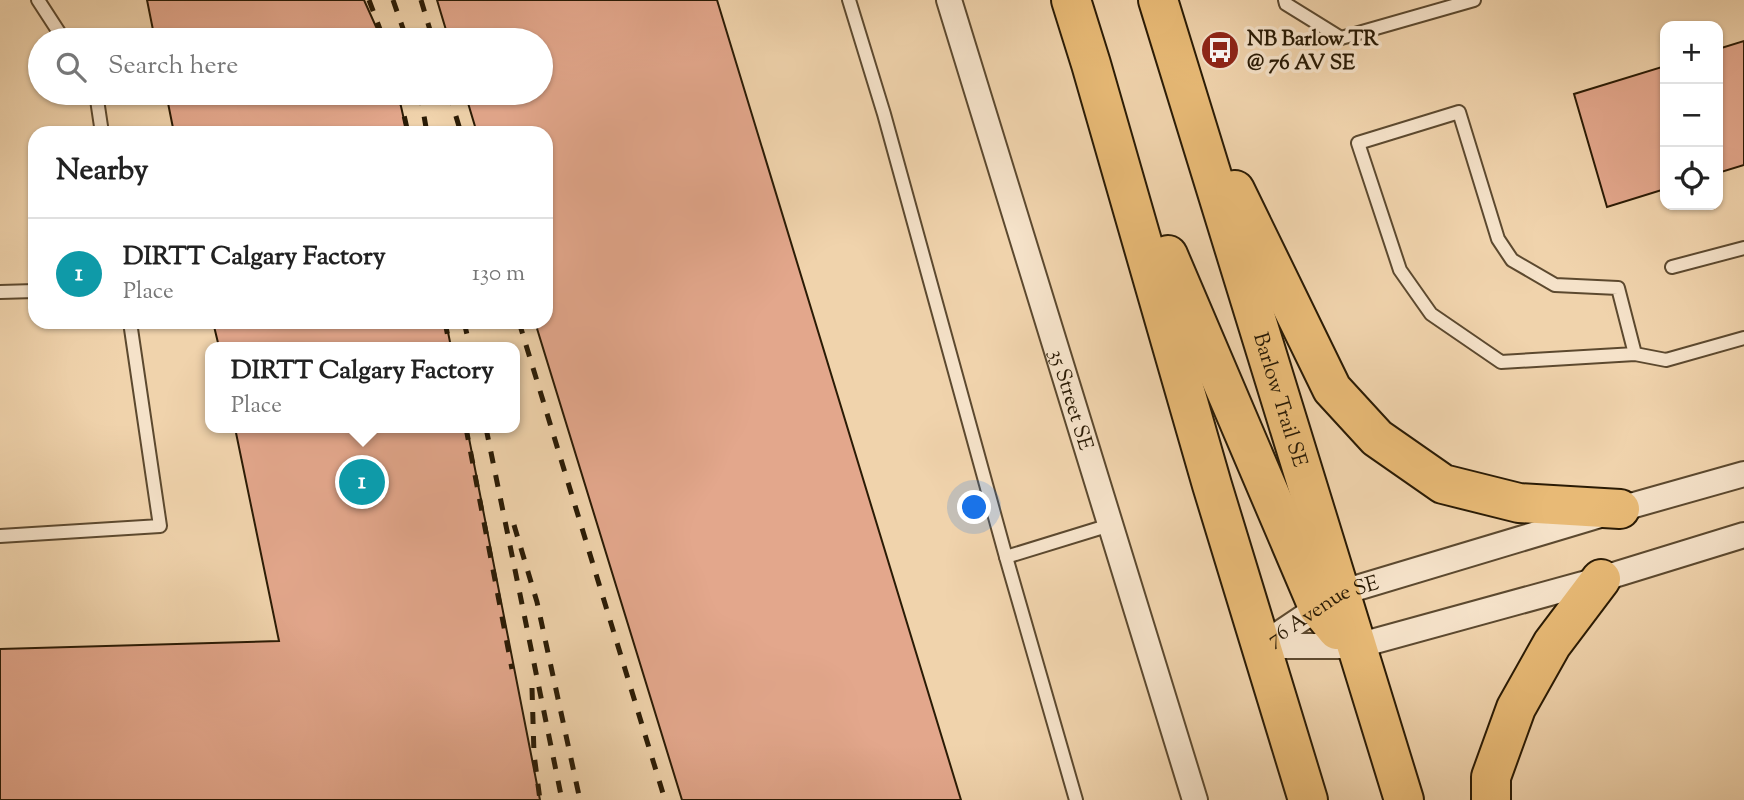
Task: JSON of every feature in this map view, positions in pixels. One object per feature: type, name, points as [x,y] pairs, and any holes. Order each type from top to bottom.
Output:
[{"type":"main road","points":[[1071,0],[1212,485],[1308,800]]},
{"type":"main road","name":"Barlow Trail SE","points":[[1158,0],[1329,600],[1357,646],[1404,800]]},
{"type":"main road","points":[[1091,64],[1195,323],[1268,486],[1329,600]]},
{"type":"main road","points":[[1181,79],[1332,389],[1377,438],[1443,484],[1519,503],[1620,509]]},
{"type":"main road","points":[[1491,800],[1491,776],[1516,708],[1552,644],[1601,579]]},
{"type":"street","name":"35 Street SE","points":[[950,0],[1195,800]]},
{"type":"street","name":"76 Avenue SE","points":[[1261,646],[1329,600],[1620,509],[1744,474]]},
{"type":"street","name":"76 Avenue SE","points":[[1261,646],[1357,646],[1601,579],[1744,536]]},
{"type":"lane","points":[[38,0],[56,28]]},
{"type":"lane","points":[[849,0],[884,114],[1076,800]]},
{"type":"lane","points":[[1285,0],[1286,4],[1341,38],[1474,0]]},
{"type":"lane","points":[[98,105],[101,126]]},
{"type":"lane","points":[[1635,354],[1618,288],[1555,285],[1512,260],[1498,239],[1459,112],[1358,144],[1400,270],[1431,314],[1501,362],[1635,354],[1666,359],[1744,338]]},
{"type":"lane","points":[[1672,267],[1744,248]]},
{"type":"lane","points":[[0,292],[28,291]]},
{"type":"lane","points":[[0,536],[160,526],[131,329]]},
{"type":"lane","points":[[1006,557],[1110,525]]},
{"type":"building","points":[[147,0],[364,0],[377,28],[153,28]]},
{"type":"building","points":[[437,0],[717,0],[961,800],[682,800],[537,329],[553,329],[553,126],[475,126],[469,105],[553,105],[553,28],[445,28]]},
{"type":"building","points":[[1744,41],[1744,165],[1723,171],[1723,84],[1723,47]]},
{"type":"building","points":[[1660,68],[1660,191],[1607,207],[1574,94]]},
{"type":"building","points":[[168,105],[401,105],[405,126],[173,126]]},
{"type":"building","points":[[215,329],[447,329],[450,342],[218,342]]},
{"type":"building","points":[[236,433],[468,433],[540,800],[0,800],[0,649],[279,641]]},
{"type":"railway","points":[[369,0],[380,28]]},
{"type":"railway","points":[[393,0],[403,28]]},
{"type":"railway","points":[[421,0],[429,28]]},
{"type":"railway","points":[[402,105],[406,126]]},
{"type":"railway","points":[[422,105],[426,126]]},
{"type":"railway","points":[[453,105],[459,126]]},
{"type":"railway","points":[[446,329],[449,342]]},
{"type":"railway","points":[[466,329],[469,342]]},
{"type":"railway","points":[[521,329],[665,800]]},
{"type":"railway","points":[[467,433],[512,669]]},
{"type":"railway","points":[[487,433],[562,800]]},
{"type":"railway","points":[[514,525],[537,602],[580,800]]},
{"type":"railway","points":[[532,688],[534,754],[540,800]]},
{"type":"place","name":"NB Barlow TR @ 76 AV SE","points":[[1220,50]]},
{"type":"place","name":"DIRTT Calgary Factory","points":[[362,482]]}]
